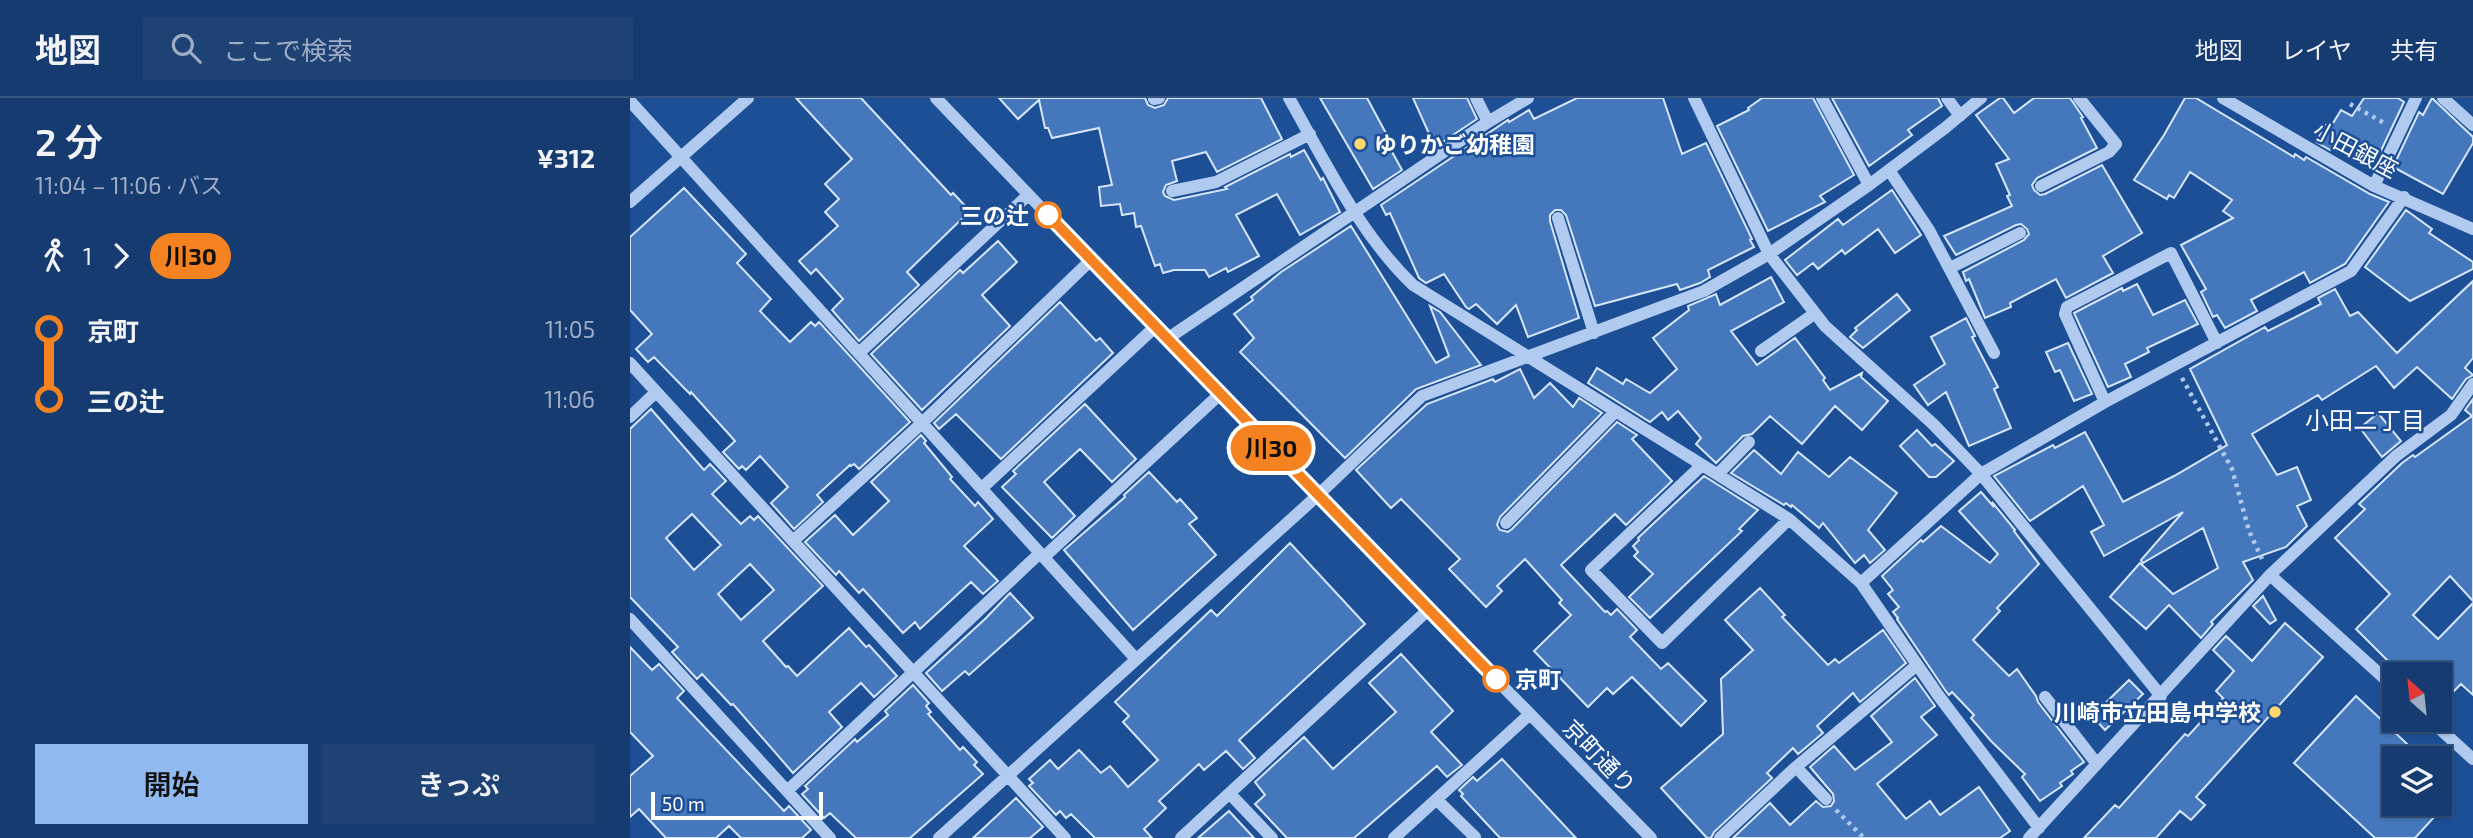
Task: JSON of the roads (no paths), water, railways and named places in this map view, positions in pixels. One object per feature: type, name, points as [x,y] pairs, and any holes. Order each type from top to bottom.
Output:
[{"type":"street","points":[[630,202],[748,98]]},
{"type":"street","name":"京町通り","points":[[936,98],[1645,836]]},
{"type":"street","points":[[1289,98],[1354,212],[1382,252],[1413,285],[1789,519],[1861,583],[1917,665],[2039,828]]},
{"type":"street","points":[[1476,98],[1488,122]]},
{"type":"street","points":[[1167,339],[1488,122],[1528,98]]},
{"type":"street","points":[[1694,98],[1769,254],[1814,314],[1933,424],[1981,474],[2161,696]]},
{"type":"street","points":[[1822,98],[1869,185]]},
{"type":"street","points":[[1947,98],[1960,116]]},
{"type":"street","points":[[939,838],[1317,496],[1422,396],[1704,291],[1769,254],[1869,185],[1981,98]]},
{"type":"street","points":[[2041,186],[2109,152],[2116,144],[2079,98]]},
{"type":"street","name":"小田銀座","points":[[2224,98],[2374,186],[2473,229]]},
{"type":"street","points":[[2374,186],[2416,98]]},
{"type":"street","points":[[2443,98],[2473,125]]},
{"type":"street","points":[[630,101],[1136,659]]},
{"type":"street","points":[[1172,191],[1216,182],[1310,134]]},
{"type":"street","points":[[1889,170],[1929,230],[1994,353]]},
{"type":"street","points":[[859,353],[1028,195]]},
{"type":"street","points":[[1861,583],[1981,474],[2105,402],[2351,271],[2404,197]]},
{"type":"street","points":[[1558,218],[1594,333]]},
{"type":"street","points":[[1950,268],[2020,233]]},
{"type":"street","points":[[2105,402],[2065,314],[2067,307],[2171,253],[2217,343]]},
{"type":"street","points":[[793,541],[922,423],[1091,260]]},
{"type":"street","points":[[1761,351],[1814,314]]},
{"type":"street","points":[[982,488],[1154,327]]},
{"type":"street","points":[[630,363],[1065,838]]},
{"type":"street","points":[[2029,838],[2270,575],[2396,456],[2451,415],[2473,384]]},
{"type":"street","points":[[630,416],[656,392]]},
{"type":"street","points":[[787,791],[1220,394]]},
{"type":"street","points":[[1506,523],[1616,411]]},
{"type":"street","points":[[1718,474],[1749,442]]},
{"type":"street","points":[[1702,465],[1591,570],[1662,643],[1789,519]]},
{"type":"street","points":[[2270,575],[2382,676]]},
{"type":"street","points":[[1181,838],[1428,610]]},
{"type":"street","points":[[630,619],[830,838]]},
{"type":"street","points":[[1720,838],[1796,767],[1917,665]]},
{"type":"street","points":[[2045,697],[2097,764]]},
{"type":"street","points":[[1394,838],[1530,714]]},
{"type":"street","points":[[2444,732],[2473,759]]},
{"type":"street","points":[[1796,767],[1826,799]]},
{"type":"street","points":[[1231,794],[1272,838]]},
{"type":"street","points":[[1437,800],[1475,837],[1473,838]]},
{"type":"place","name":"ゆりかご幼稚園","points":[[1360,144]]},
{"type":"place","name":"三の辻","points":[[1048,215]]},
{"type":"place","name":"京町","points":[[1496,679]]},
{"type":"place","name":"川崎市立田島中学校","points":[[2275,712]]},
{"type":"district","name":"小田二丁目","points":[[2365,419]]}]
